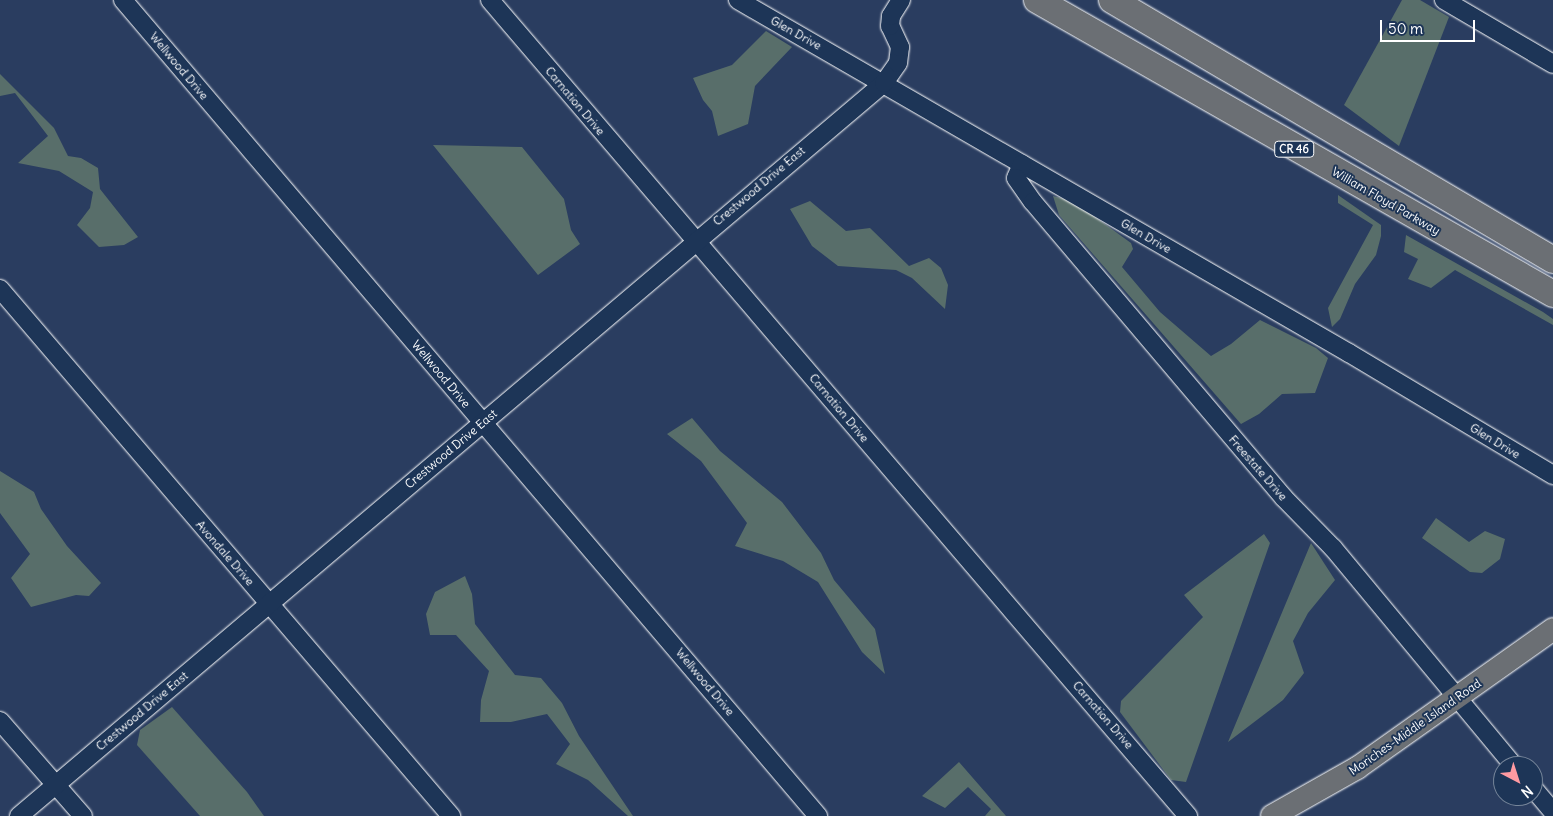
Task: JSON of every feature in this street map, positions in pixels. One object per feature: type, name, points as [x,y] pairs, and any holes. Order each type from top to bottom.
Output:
[{"type":"highway","name":"William Floyd Parkway","points":[[1037,0],[1553,294]]},
{"type":"highway","name":"CR 46","points":[[1112,0],[1553,260]]},
{"type":"main road","name":"Moriches-Middle Island Road","points":[[1272,816],[1357,768],[1553,628]]},
{"type":"street","name":"Wellwood Drive","points":[[123,0],[818,816]]},
{"type":"street","name":"Carnation Drive","points":[[490,0],[1188,816]]},
{"type":"street","name":"Glen Drive","points":[[738,0],[884,83],[1553,475]]},
{"type":"street","name":"Crestwood Drive East","points":[[19,816],[695,240],[884,83],[898,63],[900,47],[890,26],[891,16],[901,0]]},
{"type":"street","points":[[1444,0],[1553,64]]},
{"type":"street","name":"Freestate Drive","points":[[1022,164],[1016,178],[1033,202],[1284,498],[1333,548],[1456,699],[1505,756]]},
{"type":"street","name":"Avondale Drive","points":[[0,289],[451,816]]},
{"type":"street","points":[[0,721],[54,786],[83,816]]},
{"type":"street","points":[[1543,800],[1553,812]]},
{"type":"green space","points":[[1402,0],[1420,0],[1449,17],[1399,146],[1344,105]]},
{"type":"green space","points":[[766,31],[792,47],[755,86],[748,124],[718,136],[712,111],[703,100],[693,78],[732,65]]},
{"type":"green space","points":[[0,74],[54,128],[68,156],[81,158],[98,168],[100,189],[138,237],[124,245],[99,247],[77,225],[90,208],[93,192],[59,171],[18,163],[48,136],[15,93],[0,96]]},
{"type":"green space","points":[[433,145],[522,147],[564,199],[571,230],[580,244],[538,275]]},
{"type":"green space","points":[[1338,195],[1381,225],[1381,236],[1376,255],[1355,284],[1340,319],[1332,327],[1328,308],[1373,225],[1338,203]]},
{"type":"green space","points":[[1053,196],[1073,201],[1131,243],[1133,249],[1122,267],[1160,312],[1211,356],[1231,344],[1260,320],[1316,348],[1328,358],[1315,393],[1282,394],[1259,414],[1241,424],[1059,215]]},
{"type":"green space","points":[[810,201],[846,231],[870,228],[909,266],[929,258],[941,268],[948,285],[945,309],[912,278],[896,270],[838,266],[812,246],[790,209]]},
{"type":"green space","points":[[1406,235],[1543,312],[1553,319],[1553,325],[1455,270],[1431,288],[1408,279],[1418,259],[1404,252]]},
{"type":"green space","points":[[692,418],[720,451],[782,502],[821,553],[834,580],[875,629],[885,674],[862,652],[818,582],[783,561],[735,546],[747,523],[701,461],[667,434]]},
{"type":"green space","points":[[0,471],[34,492],[41,509],[67,546],[101,583],[89,596],[76,595],[31,607],[11,578],[30,554],[0,513]]},
{"type":"green space","points":[[1436,518],[1469,542],[1485,531],[1505,539],[1500,559],[1482,573],[1470,572],[1422,538]]},
{"type":"green space","points":[[1264,534],[1270,543],[1186,782],[1171,780],[1120,712],[1121,701],[1203,617],[1184,595]]},
{"type":"green space","points":[[1311,543],[1335,580],[1308,613],[1293,641],[1304,673],[1283,700],[1228,742]]},
{"type":"green space","points":[[465,576],[472,594],[475,624],[515,675],[541,678],[562,703],[579,736],[633,816],[628,816],[588,780],[556,764],[570,744],[547,714],[511,722],[480,722],[481,700],[489,671],[456,635],[430,635],[426,614],[435,592]]},
{"type":"green space","points":[[172,707],[247,792],[264,816],[200,816],[137,745],[140,730]]},
{"type":"green space","points":[[959,762],[1006,816],[985,816],[991,809],[968,787],[945,808],[922,796]]}]
